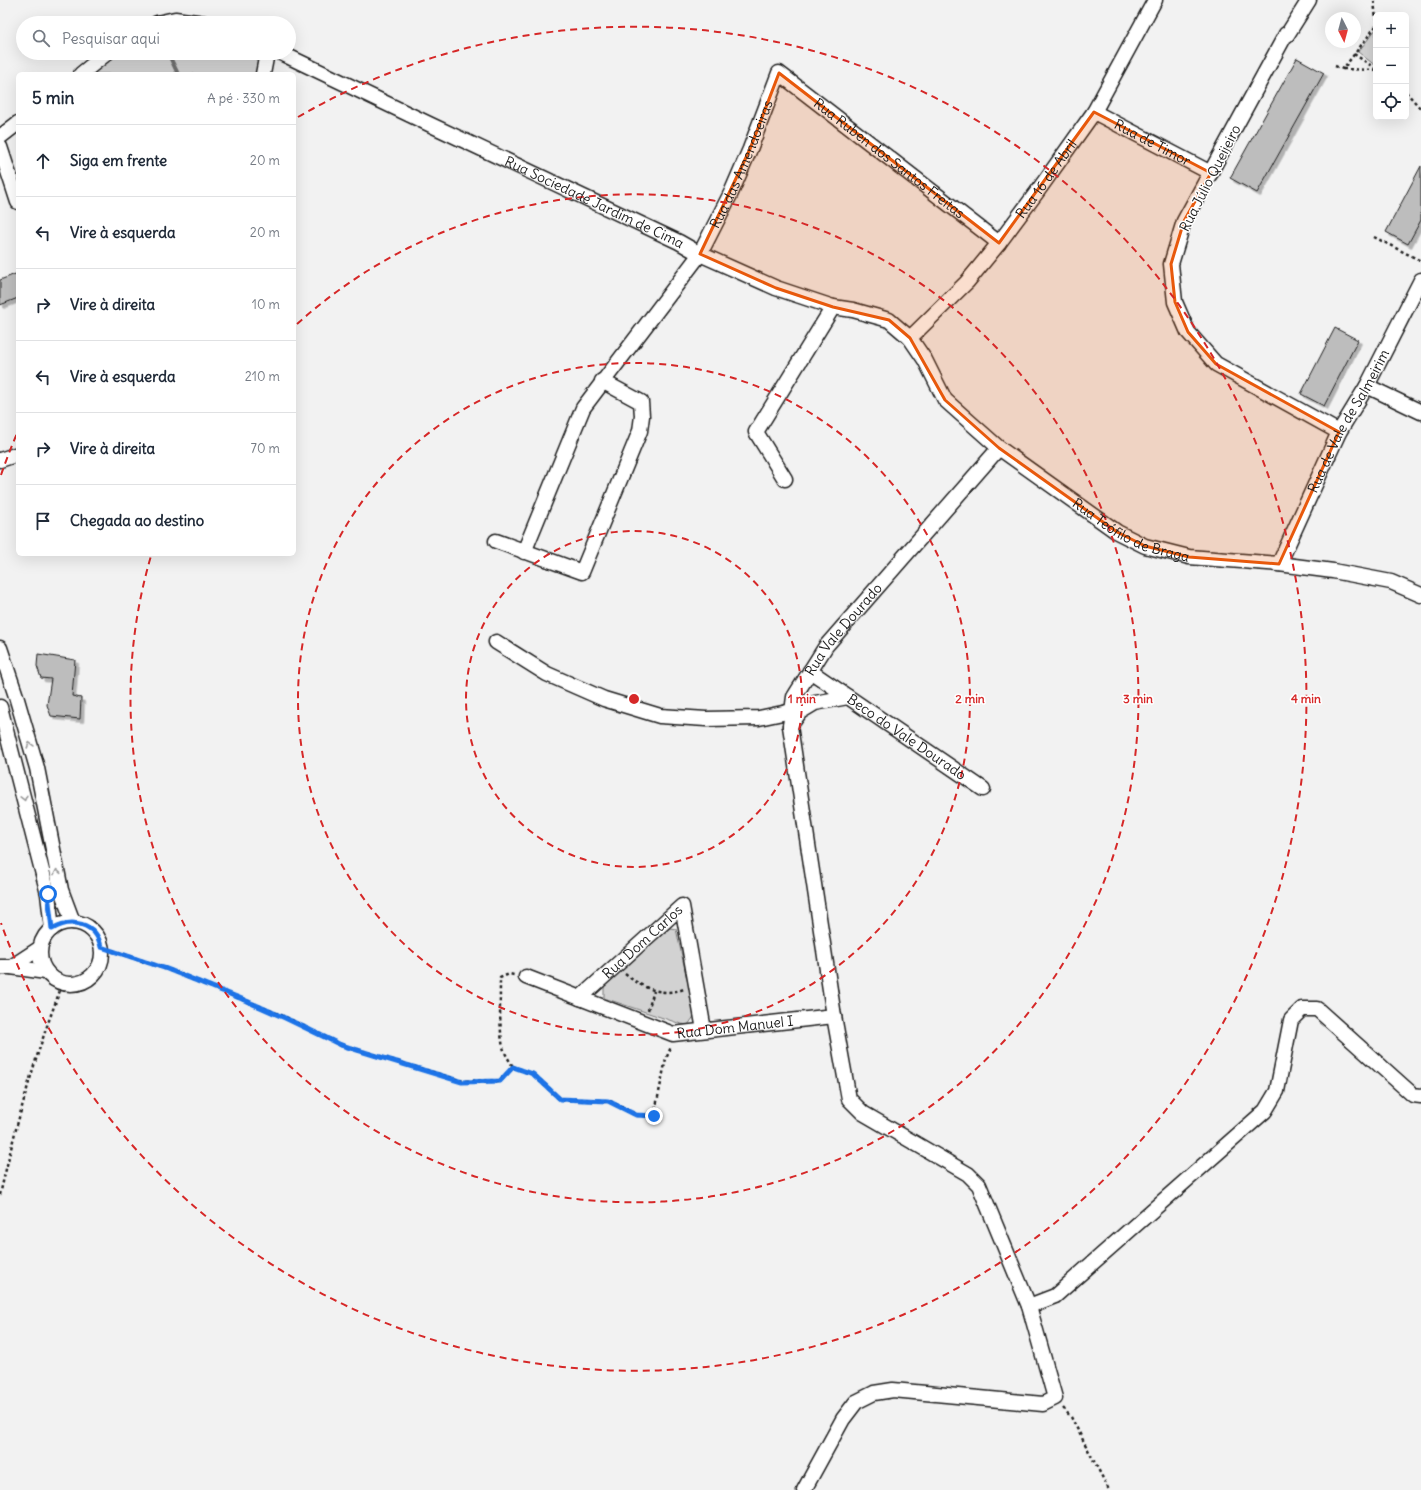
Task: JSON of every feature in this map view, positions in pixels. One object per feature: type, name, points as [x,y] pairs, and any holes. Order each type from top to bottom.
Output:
[{"type":"street","name":"Rua 16 de Abril","points":[[910,338],[967,282],[999,243],[1037,192],[1094,112],[1155,0]]},
{"type":"street","name":"Rua Júlio Queijeiro","points":[[1309,0],[1287,35],[1286,34],[1184,221],[1171,264],[1175,302],[1188,332],[1216,364],[1339,432]]},
{"type":"street","points":[[83,72],[98,60]]},
{"type":"street","points":[[263,72],[265,60]]},
{"type":"street","name":"Rua Sociedade Jardim de Cima","points":[[296,60],[679,242],[700,254],[776,288],[833,307],[853,310],[889,320],[910,338]]},
{"type":"street","name":"Rua das Amendoeiras","points":[[524,552],[583,408],[602,381],[700,254],[731,193],[748,155],[779,73]]},
{"type":"street","name":"Rua Ruben dos Santos Freitas","points":[[779,73],[999,243]]},
{"type":"street","name":"Rua de Timor","points":[[1094,112],[1211,173]]},
{"type":"street","points":[[0,137],[16,125]]},
{"type":"street","points":[[0,147],[16,196]]},
{"type":"street","name":"Rua de Vale de Salmeirim","points":[[1279,564],[1339,432],[1367,386],[1421,280]]},
{"type":"street","points":[[785,479],[756,432],[833,307]]},
{"type":"street","name":"Rua Teófilo de Braga","points":[[910,338],[924,360],[945,400],[999,448],[1117,532],[1145,546],[1189,557],[1279,564],[1333,571],[1391,582],[1421,595]]},
{"type":"street","points":[[496,540],[524,552],[582,572],[640,431],[642,416],[641,402],[602,381]]},
{"type":"street","points":[[1367,386],[1421,412]]},
{"type":"street","name":"Rua Vale Dourado","points":[[999,448],[826,646],[794,697],[790,726],[834,1016],[850,1099],[863,1113],[968,1174],[980,1185],[1029,1306],[1055,1398]]},
{"type":"street","points":[[0,460],[16,455]]},
{"type":"street","points":[[496,642],[554,677],[604,699],[660,716],[706,719],[759,718],[792,711]]},
{"type":"street","points":[[0,648],[37,768],[61,890],[73,922]]},
{"type":"street","name":"Beco do Vale Dourado","points":[[810,671],[983,789]]},
{"type":"street","points":[[790,726],[800,712],[815,703],[848,697]]},
{"type":"street","points":[[0,706],[48,894],[52,929]]},
{"type":"street","name":"Rua Dom Carlos","points":[[580,998],[682,906],[704,1030]]},
{"type":"street","points":[[73,922],[82,924],[90,929],[96,936],[102,953],[96,971],[82,982],[72,984],[63,983],[54,979],[46,972],[40,956],[40,948],[46,934],[52,929],[65,923],[73,922]]},
{"type":"street","points":[[6,967],[40,948]]},
{"type":"street","points":[[6,967],[46,972]]},
{"type":"street","name":"Rua Dom Manuel I","points":[[526,977],[672,1034],[834,1016]]},
{"type":"street","points":[[1029,1306],[1055,1296],[1265,1111],[1278,1091],[1291,1020],[1302,1009],[1317,1009],[1413,1094],[1421,1096]]},
{"type":"street","points":[[804,1490],[843,1418],[856,1402],[874,1393],[892,1390],[1043,1404],[1055,1398]]},
{"type":"path","points":[[1374,1],[1375,12]]},
{"type":"path","points":[[1343,69],[1373,30]]},
{"type":"path","points":[[1354,54],[1373,68]]},
{"type":"path","points":[[1335,66],[1343,69],[1373,70]]},
{"type":"path","points":[[1409,95],[1421,109]]},
{"type":"path","points":[[1374,237],[1421,261]]},
{"type":"path","points":[[101,947],[167,969],[242,999],[341,1045],[462,1082],[500,1081],[513,1067]]},
{"type":"path","points":[[620,970],[642,987],[654,991],[668,993],[689,987]]},
{"type":"path","points":[[526,977],[508,974],[500,978],[501,1024],[504,1049],[513,1067],[533,1074],[560,1099],[608,1101],[636,1115],[654,1116],[666,1059],[676,1033]]},
{"type":"path","points":[[0,1196],[13,1140],[49,1018],[63,983]]},
{"type":"path","points":[[647,1012],[654,991]]},
{"type":"path","points":[[1055,1398],[1071,1417],[1109,1490]]},
{"type":"highlighted area","points":[[779,73],[999,243],[1094,112],[1211,173],[1184,221],[1171,264],[1175,302],[1188,332],[1216,364],[1339,432],[1279,564],[1189,557],[1145,546],[1117,532],[999,448],[945,400],[910,338],[889,320],[833,307],[776,288],[700,254],[750,149]]},
{"type":"shaded area","points":[[1373,33],[1373,64],[1358,52]]},
{"type":"shaded area","points":[[101,60],[266,60],[263,72],[85,72]]},
{"type":"shaded area","points":[[670,928],[676,929],[695,1015],[688,1025],[604,998],[604,988],[606,982]]},
{"type":"building","points":[[1297,58],[1324,73],[1257,193],[1230,178]]},
{"type":"building","points":[[1421,166],[1421,220],[1408,244],[1386,232]]},
{"type":"building","points":[[16,274],[16,299],[0,305],[0,280]]},
{"type":"building","points":[[1335,328],[1358,340],[1324,406],[1301,394]]},
{"type":"building","points":[[38,654],[75,660],[72,696],[81,698],[80,719],[51,716],[47,705],[51,679],[41,678],[37,666]]},
{"type":"waterway","points":[[171,60],[177,72]]},
{"type":"route","points":[[48,894],[52,929],[65,923],[73,922],[82,924],[90,929],[96,936],[101,947],[167,969],[242,999],[341,1045],[462,1082],[477,1080],[500,1081],[513,1067],[533,1074],[560,1099],[608,1101],[636,1115],[654,1116]]}]
